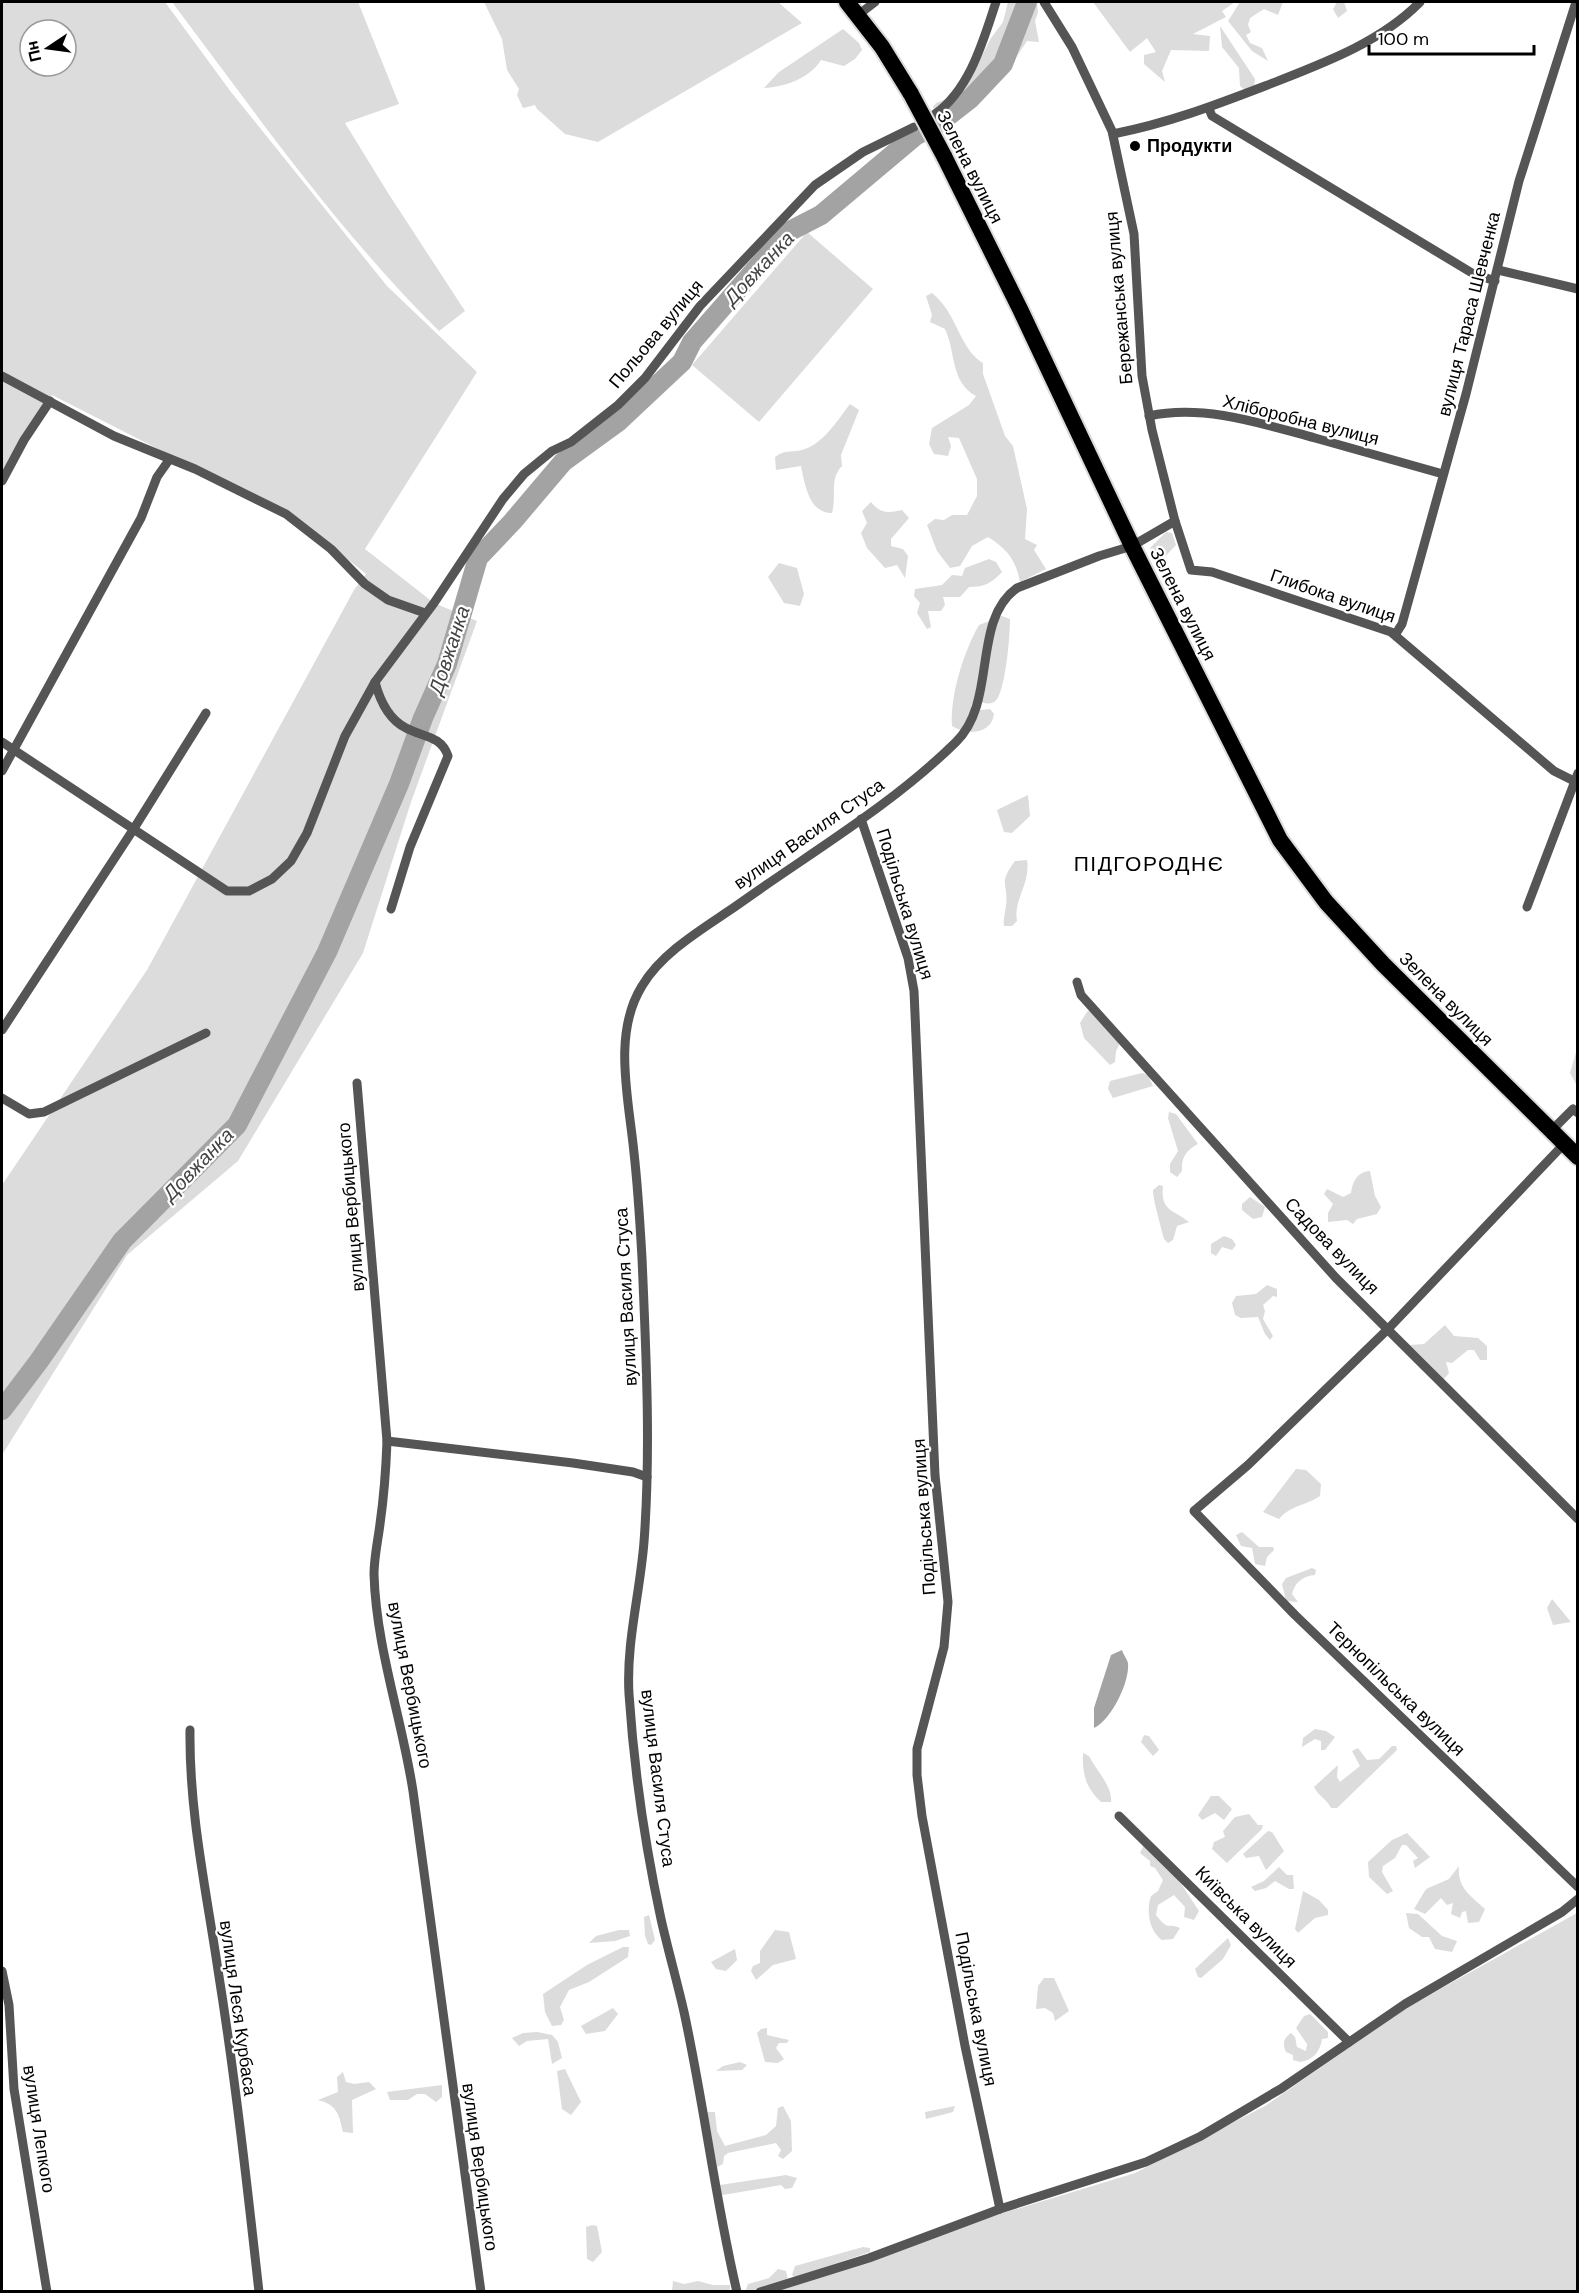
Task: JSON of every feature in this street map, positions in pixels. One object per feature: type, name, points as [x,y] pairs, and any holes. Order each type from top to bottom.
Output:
[{"type":"highway","name":"Зелена вулиця","points":[[847,2],[911,94],[944,156],[1020,309],[1132,546],[1280,840],[1326,902],[1383,964],[1578,1157]]},
{"type":"street","points":[[858,15],[875,2]]},
{"type":"street","points":[[935,114],[960,88],[981,44],[996,2]]},
{"type":"street","name":"Бережанська вулиця","points":[[1044,2],[1072,47],[1113,134],[1134,234],[1142,376],[1149,416],[1175,521]]},
{"type":"street","points":[[1113,134],[1164,123],[1209,109],[1346,51],[1394,24],[1420,2]]},
{"type":"street","name":"вулиця Тараса Шевченка","points":[[1395,635],[1402,624],[1520,181],[1576,2]]},
{"type":"street","points":[[1209,109],[1212,116],[1472,273],[1495,281]]},
{"type":"street","name":"Польова вулиця","points":[[2,742],[227,891],[249,891],[272,879],[291,861],[307,833],[345,736],[375,682],[407,642],[503,500],[524,474],[552,451],[571,442],[618,405],[645,378],[700,306],[777,222],[815,185],[863,152],[914,127]]},
{"type":"street","points":[[1498,270],[1578,289]]},
{"type":"street","points":[[2,376],[114,436],[238,489],[286,514],[331,549],[365,584],[388,600],[425,613]]},
{"type":"street","points":[[2,481],[24,440],[50,400]]},
{"type":"street","name":"Хліборобна вулиця","points":[[1149,416],[1176,412],[1245,420],[1354,447],[1443,474]]},
{"type":"street","points":[[2,771],[141,518],[157,477],[169,460]]},
{"type":"street","points":[[1132,546],[1175,521]]},
{"type":"street","name":"Глибока вулиця","points":[[1175,521],[1191,570],[1212,572],[1395,635],[1554,771],[1576,777]]},
{"type":"street","name":"вулиця Василя Стуса","points":[[737,2292],[684,2012],[662,1922],[643,1820],[629,1689],[631,1640],[644,1546],[647,1477],[642,1254],[625,1055],[628,1019],[642,984],[669,956],[861,819],[928,768],[962,737],[976,715],[995,618],[1006,596],[1017,588],[1099,556],[1132,546]]},
{"type":"street","points":[[375,682],[379,699],[390,715],[408,730],[438,740],[448,756],[410,847],[391,909]]},
{"type":"street","points":[[2,1030],[133,830],[206,713]]},
{"type":"street","points":[[1527,907],[1576,777]]},
{"type":"street","name":"Подільська вулиця","points":[[861,819],[908,958],[915,992],[936,1475],[948,1602],[944,1647],[917,1749],[917,1774],[922,1816],[965,2046],[1000,2209]]},
{"type":"street","name":"Садова вулиця","points":[[1077,982],[1082,995],[1336,1278],[1389,1328],[1578,1519]]},
{"type":"street","points":[[2,1098],[29,1114],[44,1112],[206,1033]]},
{"type":"street","name":"вулиця Вербицького","points":[[357,1083],[387,1441],[385,1483],[374,1572],[378,1616],[391,1685],[405,1736],[481,2292]]},
{"type":"street","points":[[1551,1131],[1573,1109],[1578,1113]]},
{"type":"street","points":[[1389,1328],[1564,1144]]},
{"type":"street","name":"Тернопільська вулиця","points":[[1389,1328],[1248,1465],[1194,1511],[1295,1615],[1578,1887]]},
{"type":"street","points":[[387,1441],[573,1463],[633,1472],[647,1477]]},
{"type":"street","name":"вулиця Леся Курбаса","points":[[190,1730],[190,1781],[203,1888],[218,1970],[259,2292]]},
{"type":"street","name":"Київська вулиця","points":[[1119,1815],[1349,2042]]},
{"type":"street","points":[[760,2292],[869,2258],[1000,2209],[1146,2162],[1199,2137],[1282,2088],[1405,2004],[1562,1912],[1578,1899]]},
{"type":"street","name":"вулиця Лепкого","points":[[2,1971],[9,2005],[14,2089],[47,2292]]},
{"type":"shaded area","points":[[2,2],[165,2],[231,92],[387,286],[477,372],[365,549],[434,603],[477,621],[411,802],[363,953],[238,1161],[127,1255],[2,1455],[2,1185],[147,970],[354,590],[366,574],[302,522],[52,395],[2,476]]},
{"type":"shaded area","points":[[172,2],[358,2],[399,104],[345,123],[465,311],[439,331],[402,293],[333,213]]},
{"type":"shaded area","points":[[484,2],[778,2],[802,23],[598,142],[565,134],[535,105],[523,108],[517,95],[519,89],[507,70],[502,39]]},
{"type":"shaded area","points":[[1008,2],[1037,2],[1038,12],[1035,21],[1039,42],[1027,41],[1011,65],[1000,64],[995,68],[994,81],[978,95],[975,105],[969,112],[951,122],[939,117],[933,107],[936,103],[958,95],[966,87],[991,38],[1003,22]]},
{"type":"shaded area","points":[[1093,2],[1235,2],[1222,11],[1226,17],[1193,34],[1210,36],[1209,51],[1171,50],[1162,71],[1165,82],[1144,64],[1144,55],[1156,52],[1147,38],[1130,52]]},
{"type":"shaded area","points":[[1240,2],[1283,2],[1278,15],[1264,9],[1250,18],[1248,25],[1251,32],[1246,35],[1250,43],[1262,48],[1268,61],[1252,51],[1228,21]]},
{"type":"shaded area","points":[[1337,2],[1344,2],[1347,11],[1338,18],[1333,9]]},
{"type":"shaded area","points":[[1220,26],[1255,79],[1254,88],[1246,91],[1240,86],[1239,68],[1222,47]]},
{"type":"shaded area","points":[[843,29],[859,43],[862,50],[855,59],[844,66],[821,60],[804,77],[780,86],[764,88],[779,72]]},
{"type":"shaded area","points":[[807,232],[873,289],[759,422],[692,365]]},
{"type":"shaded area","points":[[932,293],[948,311],[969,349],[983,363],[983,374],[1005,436],[1013,446],[1027,509],[1025,539],[1037,545],[1034,550],[1046,569],[1020,582],[1010,556],[988,537],[972,546],[960,566],[950,568],[937,551],[927,525],[935,519],[944,520],[952,515],[967,515],[977,496],[977,479],[959,438],[948,437],[951,446],[948,456],[934,454],[929,444],[932,428],[969,405],[976,396],[962,383],[958,375],[945,329],[930,322],[932,315],[926,296]]},
{"type":"shaded area","points":[[850,404],[859,410],[841,455],[842,466],[834,482],[832,513],[824,512],[809,497],[801,466],[776,470],[775,457],[785,452],[802,450],[816,443],[829,431]]},
{"type":"shaded area","points":[[871,502],[885,512],[902,510],[909,518],[891,539],[891,546],[903,549],[908,556],[905,578],[897,565],[885,568],[867,548],[861,533],[867,523],[862,511]]},
{"type":"shaded area","points":[[1166,532],[1172,533],[1176,545],[1158,564],[1150,548]]},
{"type":"shaded area","points":[[989,559],[996,562],[1002,572],[987,584],[969,587],[960,597],[943,597],[945,605],[941,611],[928,611],[931,627],[927,629],[917,613],[920,603],[914,596],[915,589],[942,585],[952,575],[962,576],[965,568]]},
{"type":"shaded area","points":[[779,563],[797,568],[804,594],[800,606],[784,603],[768,577]]},
{"type":"shaded area","points":[[1002,616],[1010,619],[1007,660],[1000,692],[992,703],[984,703],[976,699],[971,706],[973,711],[990,709],[994,714],[992,721],[978,731],[958,729],[952,726],[953,701],[968,647],[979,625]]},
{"type":"shaded area","points":[[1028,795],[1030,816],[1012,833],[1004,832],[997,810]]},
{"type":"shaded area","points":[[1027,860],[1027,876],[1017,906],[1017,921],[1012,926],[1004,926],[1007,898],[1006,875],[1015,861]]},
{"type":"shaded area","points":[[1095,1007],[1121,1041],[1116,1051],[1115,1062],[1110,1065],[1084,1038],[1080,1023],[1087,1012]]},
{"type":"shaded area","points":[[1577,1049],[1577,1086],[1570,1073]]},
{"type":"shaded area","points":[[1142,1073],[1148,1075],[1153,1086],[1113,1098],[1108,1089],[1110,1081]]},
{"type":"shaded area","points":[[1169,1112],[1176,1114],[1198,1144],[1185,1155],[1182,1171],[1177,1177],[1170,1172],[1170,1164],[1178,1151],[1168,1118]]},
{"type":"shaded area","points":[[1370,1171],[1375,1196],[1381,1207],[1377,1214],[1357,1219],[1353,1224],[1347,1220],[1328,1222],[1328,1213],[1333,1204],[1324,1194],[1327,1189],[1343,1197],[1351,1193],[1354,1181],[1359,1175]]},
{"type":"shaded area","points":[[1159,1185],[1163,1186],[1164,1200],[1169,1209],[1189,1222],[1177,1226],[1173,1240],[1168,1243],[1164,1239],[1153,1194],[1153,1190]]},
{"type":"shaded area","points":[[1250,1197],[1265,1207],[1262,1217],[1253,1219],[1242,1210],[1242,1204]]},
{"type":"shaded area","points":[[1224,1236],[1232,1239],[1236,1245],[1232,1250],[1222,1247],[1216,1256],[1211,1253],[1211,1244]]},
{"type":"shaded area","points":[[1267,1285],[1277,1289],[1277,1297],[1273,1296],[1263,1305],[1265,1311],[1263,1319],[1273,1336],[1270,1340],[1258,1317],[1241,1318],[1235,1315],[1232,1303],[1236,1296],[1256,1294]]},
{"type":"shaded area","points":[[1445,1325],[1454,1336],[1478,1338],[1487,1346],[1487,1360],[1480,1360],[1474,1350],[1468,1350],[1452,1363],[1446,1362],[1449,1373],[1444,1379],[1410,1345],[1424,1344]]},
{"type":"shaded area","points":[[1296,1469],[1306,1470],[1321,1484],[1320,1496],[1293,1508],[1279,1519],[1263,1512]]},
{"type":"shaded area","points":[[1242,1532],[1259,1547],[1273,1547],[1274,1550],[1267,1557],[1265,1566],[1255,1564],[1252,1548],[1241,1546],[1236,1535]]},
{"type":"shaded area","points":[[1312,1568],[1316,1570],[1315,1575],[1300,1580],[1293,1590],[1292,1594],[1298,1602],[1286,1601],[1282,1584],[1286,1578]]},
{"type":"shaded area","points":[[1552,1599],[1571,1622],[1553,1625],[1547,1608]]},
{"type":"shaded area","points":[[1122,1650],[1128,1663],[1123,1690],[1107,1717],[1094,1728],[1094,1708],[1111,1655]]},
{"type":"shaded area","points":[[1315,1729],[1326,1731],[1335,1737],[1325,1750],[1321,1750],[1321,1741],[1315,1739],[1302,1747],[1303,1738]]},
{"type":"shaded area","points":[[1144,1735],[1149,1736],[1159,1750],[1153,1756],[1141,1742]]},
{"type":"shaded area","points":[[1392,1746],[1396,1746],[1397,1750],[1337,1808],[1331,1808],[1314,1787],[1338,1765],[1337,1777],[1340,1782],[1360,1766],[1352,1751],[1358,1748],[1367,1760],[1379,1759]]},
{"type":"shaded area","points":[[1083,1753],[1089,1756],[1107,1785],[1111,1802],[1101,1802],[1088,1786],[1083,1768]]},
{"type":"shaded area","points":[[1211,1796],[1219,1796],[1232,1809],[1224,1820],[1215,1813],[1202,1820],[1198,1815]]},
{"type":"shaded area","points":[[1249,1814],[1258,1825],[1263,1825],[1262,1829],[1227,1863],[1212,1849],[1214,1842],[1225,1837],[1223,1831],[1235,1817]]},
{"type":"shaded area","points":[[1268,1831],[1272,1832],[1284,1851],[1266,1870],[1259,1856],[1246,1858],[1243,1854]]},
{"type":"shaded area","points":[[1407,1833],[1430,1857],[1415,1868],[1413,1861],[1418,1858],[1406,1845],[1402,1845],[1395,1858],[1383,1866],[1382,1872],[1393,1891],[1387,1894],[1369,1877],[1368,1862],[1392,1840]]},
{"type":"shaded area","points":[[1144,1845],[1178,1879],[1199,1911],[1194,1920],[1184,1917],[1185,1907],[1174,1895],[1158,1905],[1156,1915],[1160,1920],[1166,1925],[1180,1928],[1173,1939],[1162,1940],[1151,1926],[1149,1914],[1151,1896],[1158,1891],[1163,1880],[1155,1868],[1150,1866],[1150,1861],[1140,1853]]},
{"type":"shaded area","points":[[1459,1866],[1462,1886],[1485,1909],[1479,1922],[1468,1923],[1466,1911],[1462,1912],[1460,1918],[1451,1914],[1453,1903],[1447,1905],[1441,1898],[1425,1914],[1414,1909],[1426,1889],[1449,1879]]},
{"type":"shaded area","points":[[1279,1867],[1287,1875],[1293,1875],[1294,1889],[1289,1889],[1275,1881],[1266,1888],[1255,1891],[1251,1887],[1264,1881]]},
{"type":"shaded area","points":[[1303,1891],[1319,1900],[1328,1910],[1328,1915],[1315,1918],[1298,1933],[1295,1929]]},
{"type":"shaded area","points":[[1406,1913],[1418,1914],[1442,1936],[1457,1941],[1452,1952],[1435,1949],[1429,1937],[1422,1937],[1409,1928]]},
{"type":"shaded area","points":[[1577,1913],[1577,2291],[773,2292],[875,2252],[1135,2173],[1265,2106],[1408,2007]]},
{"type":"shaded area","points":[[649,1915],[655,1940],[651,1945],[648,1944],[645,1936],[644,1917]]},
{"type":"shaded area","points":[[629,1930],[630,1936],[615,1941],[589,1943],[596,1936]]},
{"type":"shaded area","points":[[775,1930],[789,1932],[796,1959],[773,1965],[756,1980],[751,1971],[753,1966],[760,1963],[760,1951]]},
{"type":"shaded area","points":[[1228,1938],[1231,1945],[1223,1959],[1201,1978],[1198,1977],[1195,1969]]},
{"type":"shaded area","points":[[623,1947],[629,1947],[628,1957],[589,1982],[569,1990],[560,2007],[564,2020],[561,2025],[552,2026],[545,2012],[543,1994],[587,1965]]},
{"type":"shaded area","points":[[735,1949],[737,1960],[726,1971],[716,1969],[711,1962]]},
{"type":"shaded area","points":[[1044,1978],[1054,1978],[1069,2011],[1055,2021],[1053,2013],[1045,2008],[1036,2009],[1038,1986]]},
{"type":"shaded area","points":[[613,2008],[618,2014],[605,2031],[586,2034],[581,2026]]},
{"type":"shaded area","points":[[1310,2014],[1328,2032],[1328,2038],[1322,2039],[1320,2048],[1312,2057],[1300,2062],[1293,2060],[1293,2055],[1286,2052],[1284,2041],[1291,2033],[1295,2037],[1297,2047],[1306,2051],[1307,2044],[1296,2028],[1304,2016]]},
{"type":"shaded area","points":[[767,2028],[767,2035],[789,2040],[787,2043],[779,2043],[776,2048],[784,2059],[778,2063],[765,2062],[757,2033]]},
{"type":"shaded area","points":[[537,2032],[552,2035],[558,2042],[562,2058],[552,2064],[548,2039],[527,2041],[519,2046],[512,2038],[523,2033]]},
{"type":"shaded area","points":[[740,2062],[747,2065],[742,2070],[716,2071],[723,2066]]},
{"type":"shaded area","points":[[565,2069],[581,2102],[571,2115],[562,2109],[557,2071]]},
{"type":"shaded area","points":[[343,2072],[346,2082],[354,2084],[369,2082],[376,2089],[352,2100],[353,2133],[343,2132],[336,2111],[318,2100],[338,2092],[337,2077]]},
{"type":"shaded area","points":[[442,2085],[442,2097],[436,2102],[425,2094],[417,2094],[408,2100],[390,2100],[387,2092]]},
{"type":"shaded area","points":[[783,2106],[791,2121],[792,2151],[783,2159],[778,2156],[781,2150],[776,2143],[728,2153],[724,2156],[723,2164],[717,2167],[707,2112],[715,2112],[717,2131],[725,2146],[766,2135],[776,2126],[778,2108]]},
{"type":"shaded area","points":[[955,2106],[953,2112],[926,2119],[925,2112]]},
{"type":"shaded area","points":[[786,2175],[797,2178],[792,2188],[785,2189],[781,2185],[723,2195],[721,2193],[720,2185]]},
{"type":"shaded area","points":[[597,2226],[602,2252],[593,2262],[587,2259],[586,2227]]},
{"type":"shaded area","points":[[863,2247],[870,2248],[870,2252],[795,2277],[792,2275],[795,2266]]},
{"type":"shaded area","points":[[778,2269],[786,2271],[788,2280],[760,2291],[745,2292],[748,2284],[769,2278]]},
{"type":"shaded area","points":[[673,2281],[684,2284],[698,2281],[713,2285],[730,2285],[730,2291],[672,2291]]},
{"type":"waterway","name":"Довжанка","points":[[2,1410],[122,1241],[237,1125],[327,952],[399,784],[423,718],[447,664],[478,558],[563,462],[618,422],[682,362],[692,342],[788,232],[821,215],[915,136],[939,123],[971,98],[1003,64],[1027,2]]},
{"type":"place","name":"Продукти","points":[[1135,146]]},
{"type":"district","name":"ПІДГОРОДНЄ","points":[[1149,864]]}]
